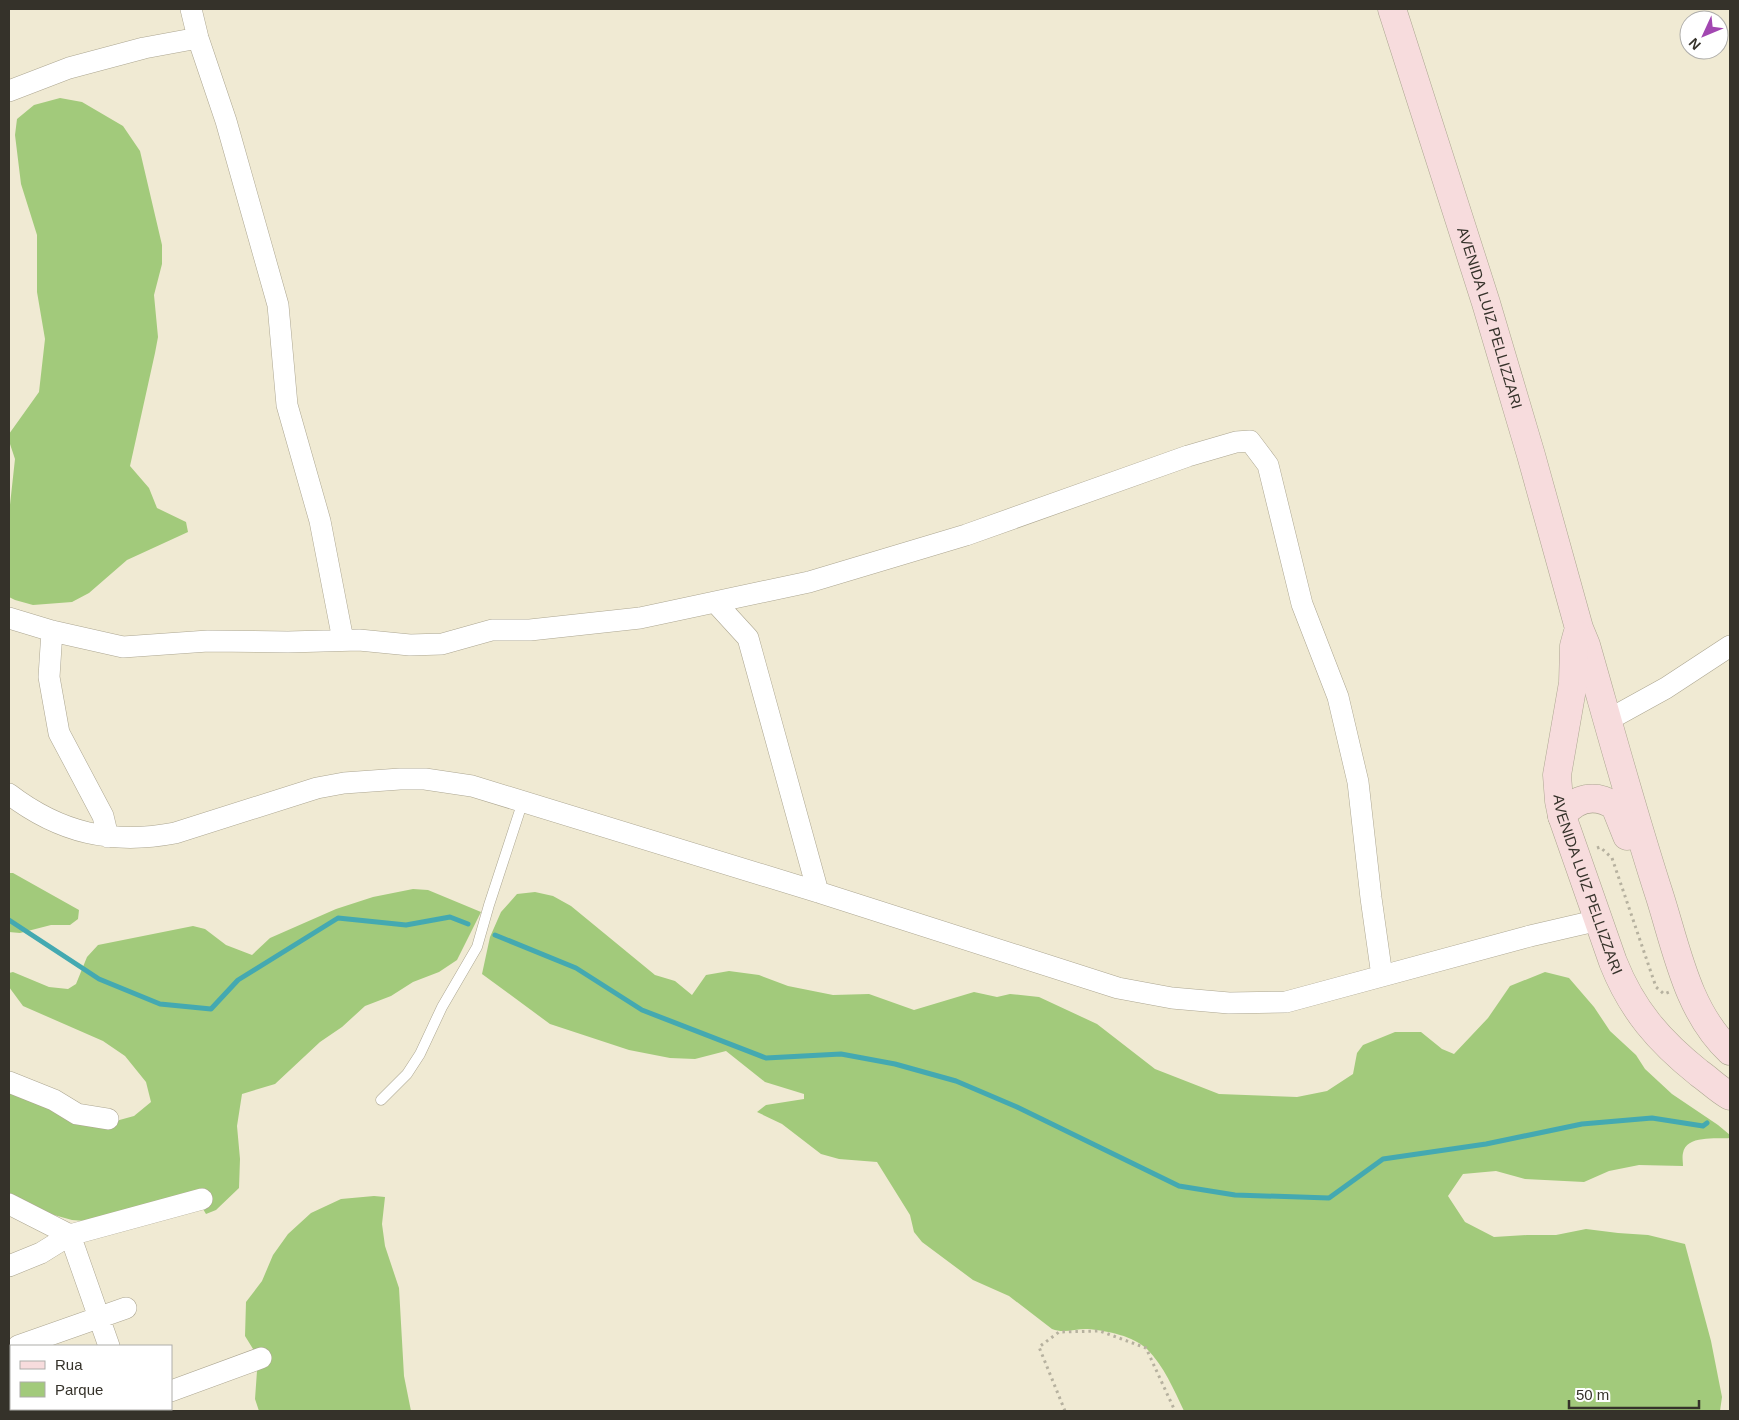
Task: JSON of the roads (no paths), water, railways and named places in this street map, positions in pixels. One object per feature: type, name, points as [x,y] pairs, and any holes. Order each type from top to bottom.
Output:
[{"type":"main road","name":"AVENIDA LUIZ PELLIZZARI","points":[[1392,9],[1486,304],[1531,455],[1579,628],[1586,645],[1646,853],[1688,987],[1705,1022],[1730,1051]]},
{"type":"main road","name":"AVENIDA LUIZ PELLIZZARI","points":[[1579,628],[1574,646],[1573,683],[1557,775],[1562,816],[1619,977],[1636,1008],[1675,1054],[1730,1096]]},
{"type":"main road","points":[[1562,816],[1572,804],[1580,800],[1595,797],[1609,802],[1615,806],[1629,842],[1646,853]]},
{"type":"street","points":[[191,9],[198,38],[226,121],[278,304],[287,405],[320,521],[343,640]]},
{"type":"street","points":[[9,91],[69,68],[144,48],[198,38]]},
{"type":"street","points":[[9,618],[52,631],[123,647],[208,642],[343,640],[410,645],[442,644],[492,630],[530,630],[640,618],[809,582],[957,538],[1188,456],[1236,442],[1250,441],[1268,465],[1302,604],[1338,697],[1358,782],[1382,976]]},
{"type":"street","points":[[716,603],[748,638],[818,892]]},
{"type":"street","points":[[52,631],[49,677],[59,732],[103,816],[108,837]]},
{"type":"street","points":[[1608,720],[1666,688],[1730,646]]},
{"type":"street","points":[[9,794],[45,818],[85,833],[130,838],[153,837],[175,833],[317,788],[400,778],[472,786],[818,892],[1118,988],[1172,998],[1229,1003],[1286,1002],[1530,936],[1598,920]]},
{"type":"street","points":[[9,1082],[54,1100],[77,1114],[108,1119]]},
{"type":"street","points":[[9,1266],[41,1253],[70,1235],[202,1199]]},
{"type":"street","points":[[9,1204],[70,1235],[109,1345]]},
{"type":"street","points":[[21,1345],[126,1308]]},
{"type":"street","points":[[172,1391],[261,1358]]},
{"type":"lane","points":[[380,1100],[407,1074],[420,1054],[442,1007],[477,947],[523,801]]},
{"type":"waterway","points":[[9,920],[99,979],[160,1004],[211,1009],[238,980],[338,918],[406,925],[450,917],[468,924]]},
{"type":"waterway","points":[[495,935],[576,968],[642,1010],[766,1058],[841,1054],[895,1064],[956,1081],[1017,1107],[1179,1186],[1235,1195],[1329,1198],[1383,1159],[1486,1144],[1582,1124],[1652,1118],[1703,1126],[1707,1123]]}]
